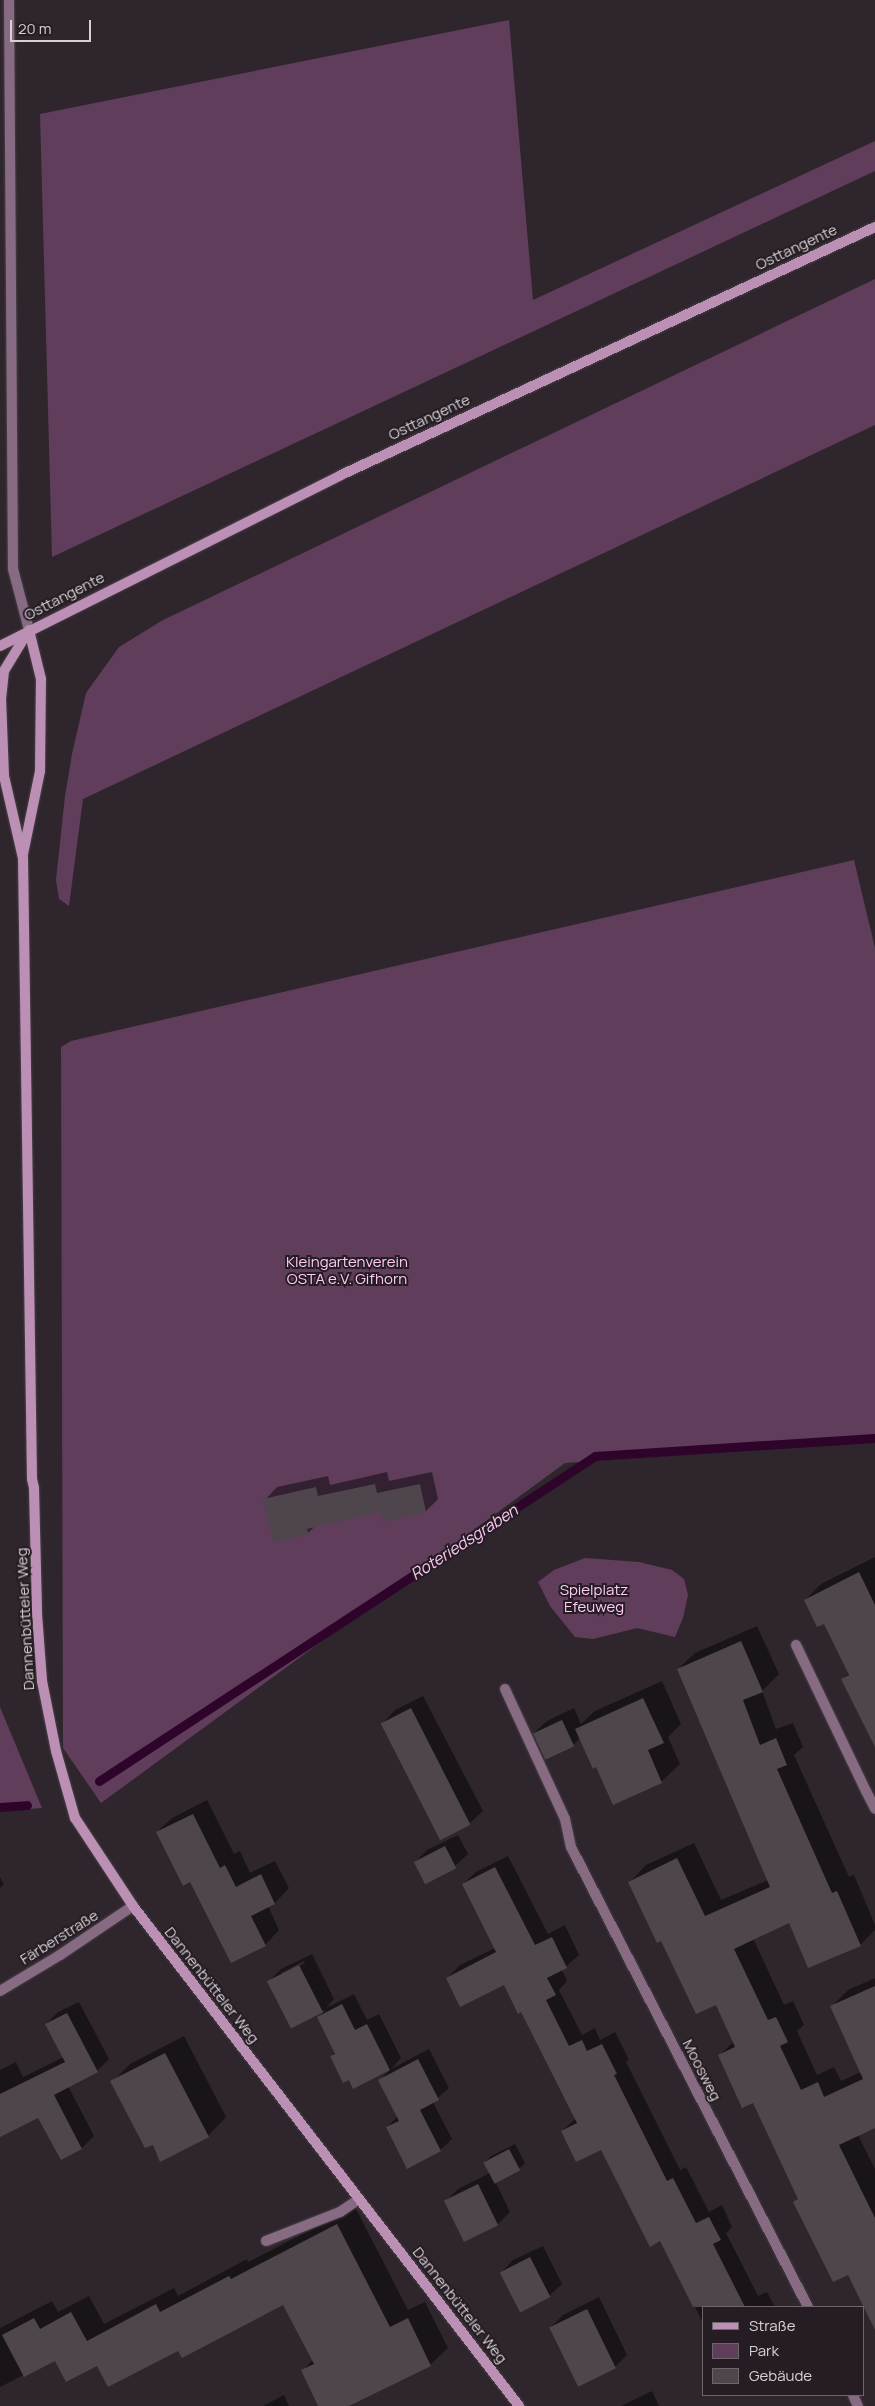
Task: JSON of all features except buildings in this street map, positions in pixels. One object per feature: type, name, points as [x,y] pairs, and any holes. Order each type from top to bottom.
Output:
[{"type":"street","name":"Dannenbütteler Weg","points":[[9,0],[12,569],[41,679],[40,771],[22,858]]},
{"type":"street","name":"Osttangente","points":[[0,646],[341,474],[875,227]]},
{"type":"street","name":"Dannenbütteler Weg","points":[[29,630],[4,672],[1,698],[2,773],[22,858],[32,1469],[42,1681],[56,1752],[75,1818],[133,1906],[517,2405]]},
{"type":"street","points":[[796,1645],[875,1809]]},
{"type":"street","name":"Moosweg","points":[[505,1689],[565,1819],[571,1847],[807,2306]]},
{"type":"street","name":"Färberstraße","points":[[0,1991],[60,1955],[133,1906]]},
{"type":"street","points":[[266,2241],[340,2212],[359,2199]]},
{"type":"green space","points":[[509,20],[533,300],[875,141],[875,171],[52,557],[40,114]]},
{"type":"green space","points":[[875,279],[875,425],[83,799],[69,906],[59,899],[56,880],[65,796],[72,754],[86,693],[119,647],[163,620]]},
{"type":"green space","name":"Kleingartenverein OSTA e.V. Gifhorn","points":[[854,860],[875,948],[875,1441],[565,1463],[101,1803],[63,1748],[61,1047],[71,1041]]},
{"type":"green space","name":"Spielplatz Efeuweg","points":[[585,1558],[639,1562],[672,1570],[684,1579],[688,1595],[683,1618],[675,1637],[637,1628],[593,1639],[575,1637],[550,1606],[538,1582],[554,1570]]},
{"type":"green space","points":[[0,1707],[42,1808],[0,1811]]},
{"type":"waterway","name":"Roteriedsgraben","points":[[99,1781],[595,1456],[875,1438]]},
{"type":"waterway","name":"Roteriedsgraben","points":[[0,1807],[27,1805]]}]
